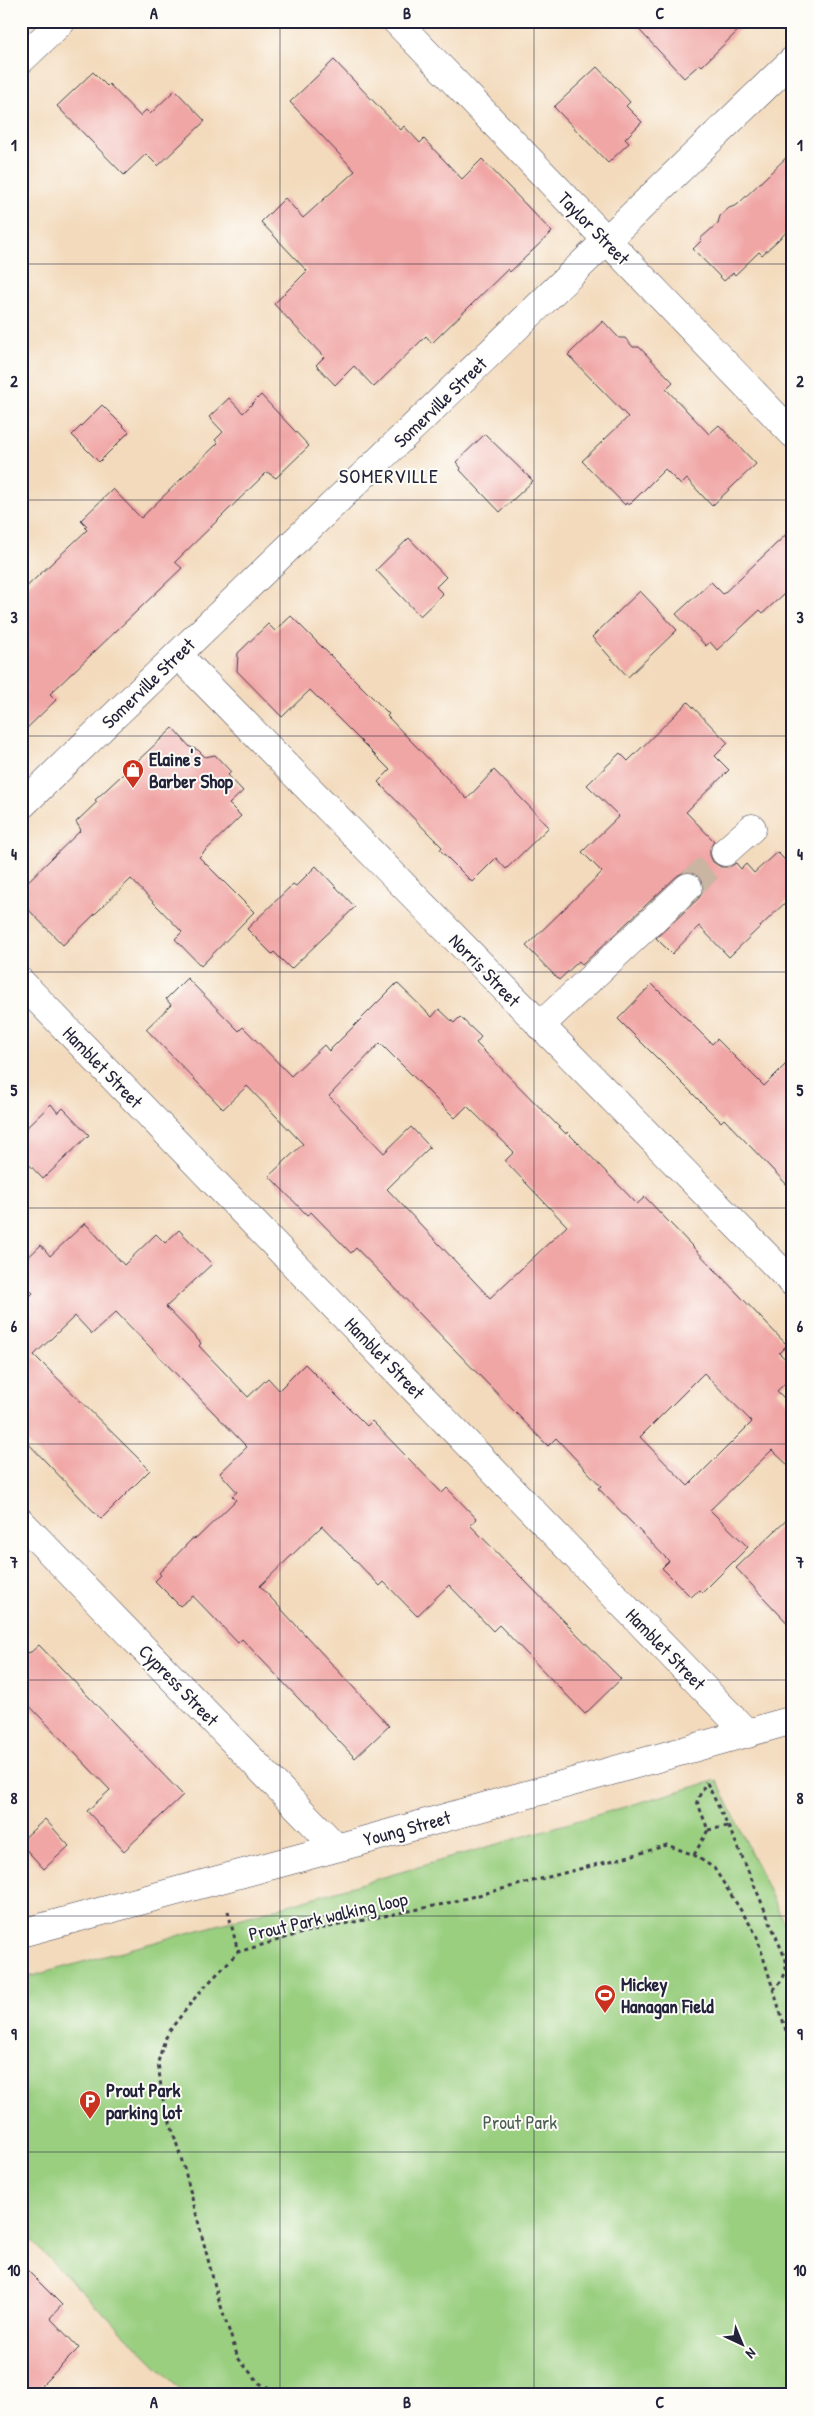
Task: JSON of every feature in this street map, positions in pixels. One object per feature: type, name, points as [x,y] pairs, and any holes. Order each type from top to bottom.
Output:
[{"type":"street","points":[[21,60],[62,21]]},
{"type":"street","name":"Taylor Street","points":[[396,21],[793,434]]},
{"type":"street","name":"Somerville Street","points":[[21,806],[793,60]]},
{"type":"street","name":"Norris Street","points":[[178,655],[793,1283]]},
{"type":"street","points":[[725,852],[752,828]]},
{"type":"street","points":[[540,1026],[688,887]]},
{"type":"street","name":"Hamblet Street","points":[[21,982],[748,1734]]},
{"type":"street","name":"Cypress Street","points":[[21,1522],[336,1847]]},
{"type":"street","name":"Young Street","points":[[21,1933],[748,1734],[793,1720]]},
{"type":"path","points":[[704,1778],[728,1826],[786,1960],[786,1971],[782,1981],[772,1990]]},
{"type":"path","points":[[694,1855],[708,1830],[697,1800],[706,1783]]},
{"type":"path","points":[[708,1830],[728,1826]]},
{"type":"path","name":"Prout Park walking loop","points":[[284,2395],[259,2383],[238,2358],[217,2294],[185,2171],[162,2096],[158,2062],[165,2038],[173,2026],[198,1994],[238,1952],[309,1932],[444,1904],[667,1845],[694,1855],[714,1868],[756,1934],[793,2053]]},
{"type":"path","points":[[226,1903],[238,1952]]},
{"type":"green space","name":"Prout Park","points":[[717,1780],[793,1942],[793,2395],[186,2395],[21,2231],[21,1979],[257,1914]]},
{"type":"building","points":[[631,21],[748,21],[702,66],[700,64],[684,78]]},
{"type":"building","points":[[334,60],[401,130],[404,126],[420,143],[424,139],[462,179],[482,159],[552,232],[510,272],[508,269],[432,343],[426,336],[374,387],[354,366],[335,385],[316,365],[324,357],[274,304],[307,271],[261,222],[285,198],[303,218],[355,171],[290,102]]},
{"type":"building","points":[[597,67],[630,102],[626,106],[642,122],[625,139],[629,143],[608,163],[554,107]]},
{"type":"building","points":[[93,72],[107,86],[109,84],[140,116],[146,110],[150,114],[175,90],[205,121],[158,166],[146,154],[124,175],[57,106]]},
{"type":"building","points":[[793,151],[793,226],[762,255],[759,252],[735,275],[733,273],[724,281],[693,249],[702,240],[700,239],[718,223],[720,216],[729,208],[737,205]]},
{"type":"building","points":[[603,321],[619,338],[625,338],[633,347],[639,347],[673,382],[666,389],[709,434],[719,425],[756,464],[712,506],[687,479],[681,485],[665,469],[629,505],[626,503],[625,505],[582,461],[628,417],[568,355]]},
{"type":"building","points":[[261,395],[309,446],[276,478],[267,472],[175,562],[182,568],[50,694],[56,700],[21,734],[21,592],[87,530],[85,528],[87,526],[81,520],[113,489],[141,518],[218,443],[215,440],[223,432],[209,417],[229,398],[243,413]]},
{"type":"building","points":[[102,405],[129,432],[99,462],[72,435]]},
{"type":"building","points":[[485,434],[533,481],[500,512],[460,470],[461,468],[456,462]]},
{"type":"building","points":[[793,528],[793,586],[763,613],[760,610],[717,650],[710,642],[706,646],[676,614],[711,582],[723,594]]},
{"type":"building","points":[[409,538],[446,577],[436,587],[443,594],[420,616],[376,570]]},
{"type":"building","points":[[640,591],[677,630],[628,677],[592,637]]},
{"type":"building","points":[[291,616],[389,714],[387,716],[467,799],[494,770],[549,827],[506,869],[496,858],[472,882],[440,850],[442,847],[378,782],[390,770],[310,690],[282,717],[237,671],[238,653],[268,624],[275,631]]},
{"type":"building","points":[[688,702],[728,743],[715,756],[729,770],[686,812],[714,841],[710,848],[713,862],[721,867],[729,867],[736,863],[741,869],[746,864],[754,873],[777,852],[793,868],[793,895],[729,957],[699,926],[672,954],[656,938],[699,898],[703,891],[703,883],[699,876],[692,872],[684,872],[677,876],[582,965],[579,961],[559,980],[526,946],[602,872],[582,852],[619,816],[587,785],[620,753],[628,761]]},
{"type":"building","points":[[173,728],[190,747],[198,750],[205,757],[215,755],[231,772],[228,775],[243,791],[229,804],[241,816],[199,857],[254,912],[201,966],[175,939],[182,932],[131,879],[63,945],[21,902],[21,888],[81,830],[76,822],[97,802],[95,800]]},
{"type":"building","points":[[316,866],[355,907],[291,969],[274,952],[272,954],[247,929],[293,884],[296,886]]},
{"type":"building","points":[[187,978],[239,1031],[243,1027],[291,1076],[324,1045],[329,1051],[397,983],[432,1017],[439,1009],[454,1023],[460,1017],[481,1037],[476,1043],[566,1134],[567,1132],[637,1204],[645,1197],[787,1345],[779,1353],[793,1366],[793,1376],[777,1391],[793,1407],[793,1470],[772,1450],[710,1510],[748,1547],[702,1593],[699,1590],[691,1597],[662,1568],[669,1561],[598,1488],[601,1486],[556,1438],[548,1446],[356,1248],[351,1253],[311,1212],[307,1215],[269,1176],[303,1144],[247,1086],[223,1109],[146,1029],[171,1005],[166,999]],"holes":[[[380,1043],[455,1118],[467,1106],[514,1152],[505,1161],[567,1226],[490,1298],[387,1189],[430,1147],[411,1127],[384,1153],[329,1096]],[[704,1373],[752,1422],[688,1486],[640,1437]]]},
{"type":"building","points":[[652,984],[712,1044],[717,1039],[764,1086],[793,1057],[793,1191],[724,1119],[721,1122],[618,1019]]},
{"type":"building","points":[[51,1104],[58,1113],[63,1108],[89,1135],[43,1179],[21,1156],[21,1133]]},
{"type":"building","points":[[85,1223],[124,1265],[156,1234],[165,1243],[179,1230],[212,1264],[166,1307],[201,1343],[199,1346],[248,1397],[268,1378],[279,1390],[305,1364],[367,1426],[372,1421],[442,1493],[447,1488],[477,1519],[470,1525],[621,1679],[585,1714],[499,1625],[493,1631],[449,1585],[417,1616],[384,1582],[380,1586],[322,1526],[260,1586],[389,1726],[355,1758],[242,1639],[238,1643],[193,1596],[180,1606],[155,1581],[161,1575],[159,1573],[192,1539],[197,1538],[236,1500],[232,1496],[237,1492],[220,1473],[247,1447],[116,1312],[92,1334],[75,1316],[34,1355],[150,1470],[101,1519],[21,1436],[21,1305],[33,1293],[21,1281],[21,1264],[41,1245],[50,1256]]},
{"type":"building","points":[[793,1514],[793,1629],[736,1568]]},
{"type":"building","points":[[39,1645],[183,1795],[124,1851],[87,1811],[110,1790],[21,1697],[21,1654],[31,1652]]},
{"type":"building","points":[[45,1819],[69,1846],[44,1869],[21,1844],[21,1841]]},
{"type":"building","points":[[21,2264],[62,2305],[50,2318],[79,2348],[32,2395],[21,2395]]},
{"type":"tunnel","points":[[688,887],[725,852]]},
{"type":"place","name":"Elaine's Barber Shop","points":[[133,789]]},
{"type":"place","name":"Mickey Hanagan Field","points":[[605,2014]]},
{"type":"place","name":"Prout Park parking lot","points":[[90,2120]]},
{"type":"district","name":"SOMERVILLE","points":[[389,475]]}]
